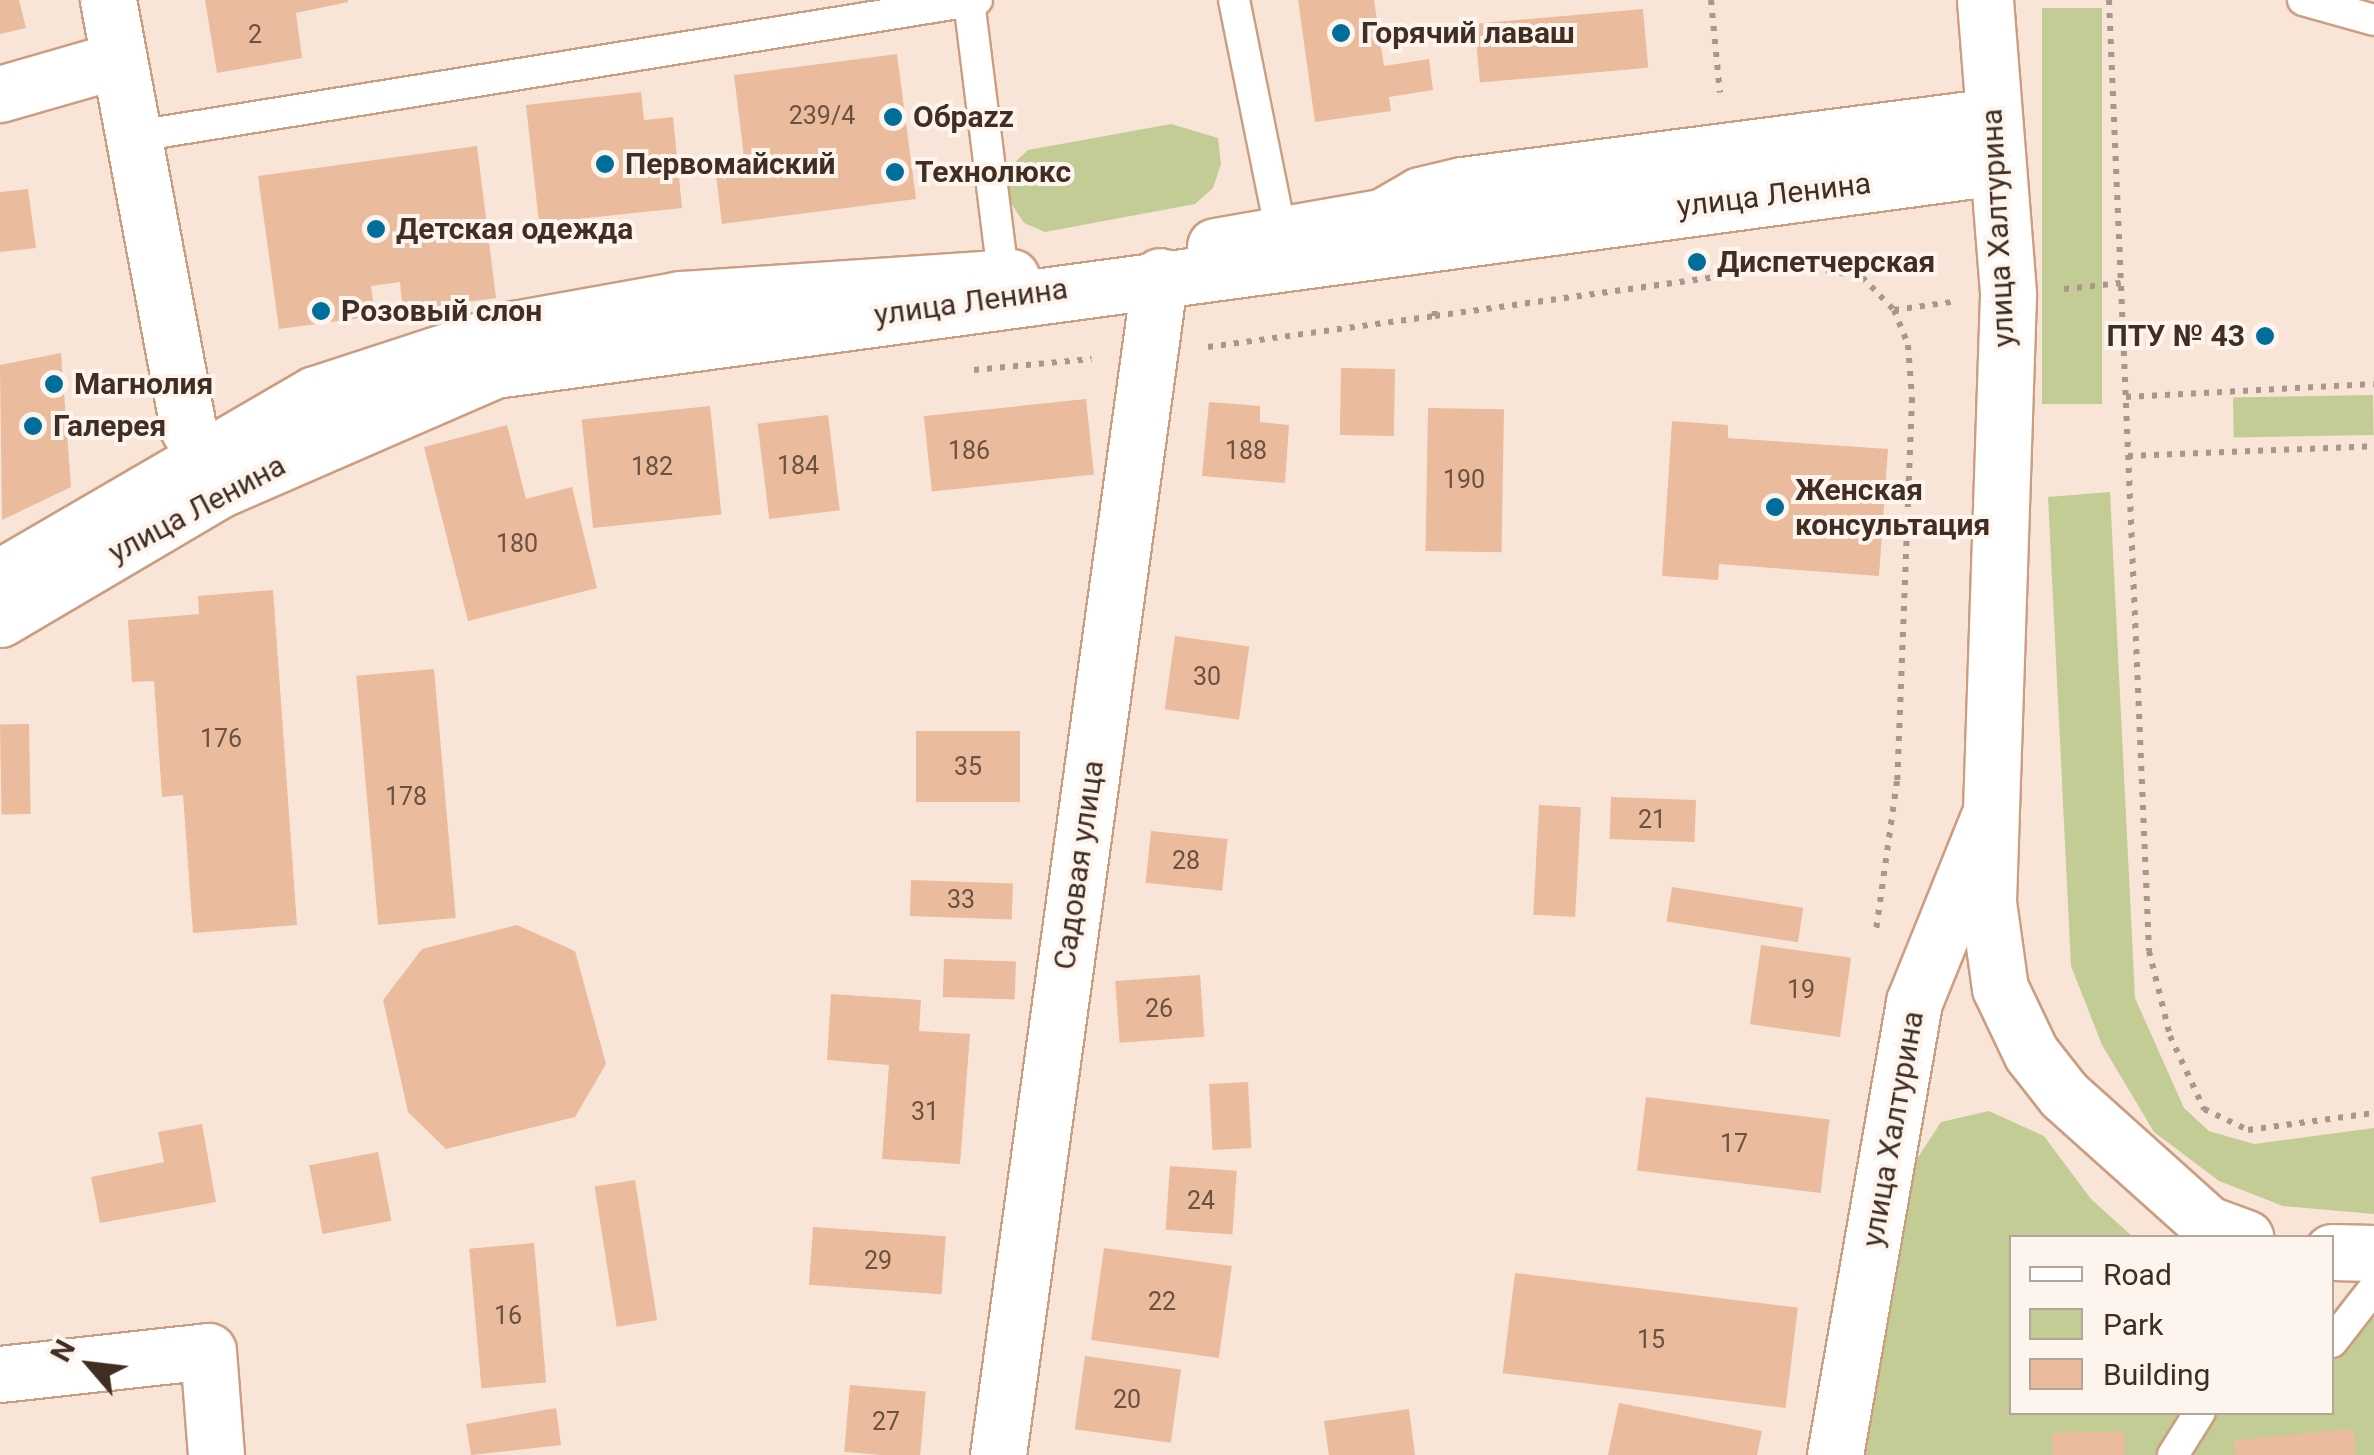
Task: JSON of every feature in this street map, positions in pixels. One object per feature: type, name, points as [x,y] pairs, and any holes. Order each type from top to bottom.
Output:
[{"type":"street","points":[[0,577],[212,472],[188,428],[108,0]]},
{"type":"street","name":"улица Халтурина","points":[[1985,0],[2008,296],[1988,902],[2000,988],[2032,1053],[2064,1095],[2208,1224],[2238,1235]]},
{"type":"street","points":[[0,94],[118,60]]},
{"type":"street","points":[[1005,288],[1284,248],[1382,217],[1420,196],[1462,185],[1995,141]]},
{"type":"street","name":"улица Ленина","points":[[0,618],[212,472],[494,370],[1005,288],[1160,276],[1284,248]]},
{"type":"street","name":"Садовая улица","points":[[998,1455],[1160,276]]},
{"type":"street","name":"улица Халтурина","points":[[1835,1455],[1914,1002],[1990,815]]},
{"type":"street","points":[[2334,1252],[2374,1254]]},
{"type":"street","points":[[0,1374],[208,1351],[216,1455]]},
{"type":"lane","points":[[136,136],[977,0]]},
{"type":"lane","points":[[1234,0],[1284,248]]},
{"type":"lane","points":[[2303,0],[2374,20]]},
{"type":"lane","points":[[969,1],[1005,288]]},
{"type":"lane","points":[[2334,1339],[2374,1288]]},
{"type":"lane","points":[[2174,1455],[2198,1415]]},
{"type":"path","points":[[2109,0],[2150,952],[2170,1036],[2204,1109],[2248,1130],[2374,1113]]},
{"type":"path","points":[[1435,316],[1801,265],[1862,278],[1894,310],[1908,345],[1911,417],[1897,780],[1875,937]]},
{"type":"path","points":[[2126,397],[2374,384]]},
{"type":"path","points":[[2128,456],[2374,446]]},
{"type":"green space","points":[[2042,8],[2102,8],[2102,404],[2042,404]]},
{"type":"green space","points":[[1171,124],[1218,138],[1221,164],[1213,188],[1195,204],[1045,232],[1024,223],[1007,197],[1010,167],[1028,150]]},
{"type":"green space","points":[[2373,395],[2374,435],[2234,437],[2233,397]]},
{"type":"green space","points":[[2110,492],[2135,998],[2184,1108],[2209,1131],[2254,1144],[2374,1128],[2374,1214],[2283,1206],[2219,1181],[2154,1132],[2102,1045],[2071,966],[2048,497]]},
{"type":"green space","points":[[1989,1111],[2044,1136],[2091,1199],[2131,1235],[2009,1235],[2009,1415],[2334,1415],[2334,1313],[2374,1319],[2374,1455],[1861,1455],[1911,1168],[1941,1122]]},
{"type":"building","points":[[0,0],[19,0],[26,28],[0,34]]},
{"type":"building","points":[[205,0],[348,2],[296,13],[302,58],[217,73]]},
{"type":"building","name":"Горячий лаваш","points":[[1298,0],[1374,0],[1384,66],[1429,59],[1433,90],[1389,97],[1391,111],[1315,122]]},
{"type":"building","points":[[1643,9],[1648,68],[1480,83],[1475,24]]},
{"type":"building","points":[[897,54],[916,199],[722,224],[714,160],[744,157],[734,75]]},
{"type":"building","name":"Первомайский","points":[[641,92],[644,120],[673,117],[682,208],[539,223],[526,105]]},
{"type":"building","name":"Детская одежда","points":[[477,146],[496,298],[403,311],[400,282],[371,286],[375,316],[279,329],[258,176]]},
{"type":"building","points":[[28,189],[36,248],[0,252],[0,192]]},
{"type":"building","name":"Галерея","points":[[61,353],[71,487],[2,520],[0,365]]},
{"type":"building","points":[[1341,368],[1395,369],[1394,436],[1340,435]]},
{"type":"building","points":[[1086,399],[1094,475],[932,492],[924,416]]},
{"type":"building","points":[[1209,402],[1260,406],[1260,422],[1289,425],[1285,483],[1202,476]]},
{"type":"building","points":[[710,406],[721,514],[593,528],[582,419]]},
{"type":"building","points":[[1428,408],[1504,409],[1501,552],[1426,551]]},
{"type":"building","points":[[828,415],[840,510],[769,519],[758,424]]},
{"type":"building","name":"Женская консультация","points":[[1672,421],[1728,425],[1728,438],[1888,449],[1879,576],[1719,564],[1718,580],[1662,576]]},
{"type":"building","points":[[507,425],[526,499],[572,487],[597,588],[468,621],[424,447]]},
{"type":"building","points":[[273,590],[297,925],[193,933],[183,795],[162,797],[154,681],[132,682],[128,620],[199,614],[198,596]]},
{"type":"building","points":[[1175,636],[1249,646],[1239,720],[1165,709]]},
{"type":"building","points":[[434,669],[456,918],[378,925],[356,676]]},
{"type":"building","points":[[29,724],[31,814],[2,814],[0,725]]},
{"type":"building","points":[[916,731],[1020,731],[1020,802],[916,802]]},
{"type":"building","points":[[1611,797],[1696,800],[1694,842],[1610,839]]},
{"type":"building","points":[[1539,805],[1581,807],[1575,917],[1533,915]]},
{"type":"building","points":[[1151,831],[1228,839],[1222,891],[1146,883]]},
{"type":"building","points":[[911,880],[1013,884],[1012,920],[910,916]]},
{"type":"building","points":[[1672,887],[1803,908],[1798,942],[1667,922]]},
{"type":"building","points":[[517,925],[575,951],[606,1064],[575,1117],[446,1149],[408,1112],[383,1000],[422,949]]},
{"type":"building","points":[[1761,945],[1851,958],[1840,1037],[1750,1024]]},
{"type":"building","points":[[944,959],[1016,962],[1015,999],[943,997]]},
{"type":"building","points":[[1200,975],[1204,1037],[1120,1043],[1115,981]]},
{"type":"building","points":[[831,994],[921,1000],[919,1031],[970,1034],[960,1164],[882,1159],[889,1065],[827,1060]]},
{"type":"building","points":[[1248,1082],[1251,1148],[1213,1150],[1209,1084]]},
{"type":"building","points":[[1646,1097],[1830,1120],[1821,1193],[1637,1170]]},
{"type":"building","points":[[202,1124],[216,1202],[100,1223],[91,1177],[164,1162],[158,1132]]},
{"type":"building","points":[[378,1152],[391,1221],[323,1234],[309,1165]]},
{"type":"building","points":[[1170,1166],[1237,1171],[1232,1235],[1166,1230]]},
{"type":"building","points":[[635,1180],[657,1320],[617,1327],[595,1186]]},
{"type":"building","points":[[813,1227],[946,1236],[942,1294],[809,1285]]},
{"type":"building","points":[[534,1243],[546,1382],[481,1388],[469,1249]]},
{"type":"building","points":[[1104,1248],[1232,1266],[1219,1358],[1091,1340]]},
{"type":"building","points":[[1515,1273],[1798,1308],[1786,1408],[1503,1373]]},
{"type":"building","points":[[1085,1356],[1181,1369],[1171,1443],[1075,1429]]},
{"type":"building","points":[[850,1385],[926,1392],[920,1455],[844,1452]]},
{"type":"building","points":[[1619,1403],[1762,1431],[1757,1455],[1608,1455]]},
{"type":"building","points":[[556,1408],[561,1445],[471,1455],[466,1424]]},
{"type":"building","points":[[1409,1409],[1415,1455],[1329,1455],[1324,1421]]},
{"type":"building","points":[[2353,1429],[2356,1455],[2235,1455],[2234,1440]]},
{"type":"building","points":[[2124,1431],[2125,1455],[2053,1455],[2052,1434]]},
{"type":"place","name":"Горячий лаваш","points":[[1341,33]]},
{"type":"place","name":"Обраzz","points":[[893,117]]},
{"type":"place","name":"Первомайский","points":[[605,164]]},
{"type":"place","name":"Технолюкс","points":[[895,172]]},
{"type":"place","name":"Детская одежда","points":[[376,229]]},
{"type":"place","name":"Диспетчерская","points":[[1697,262]]},
{"type":"place","name":"Розовый слон","points":[[321,311]]},
{"type":"place","name":"ПТУ № 43","points":[[2265,336]]},
{"type":"place","name":"Магнолия","points":[[54,384]]},
{"type":"place","name":"Галерея","points":[[33,426]]},
{"type":"place","name":"Женская консультация","points":[[1775,507]]}]
